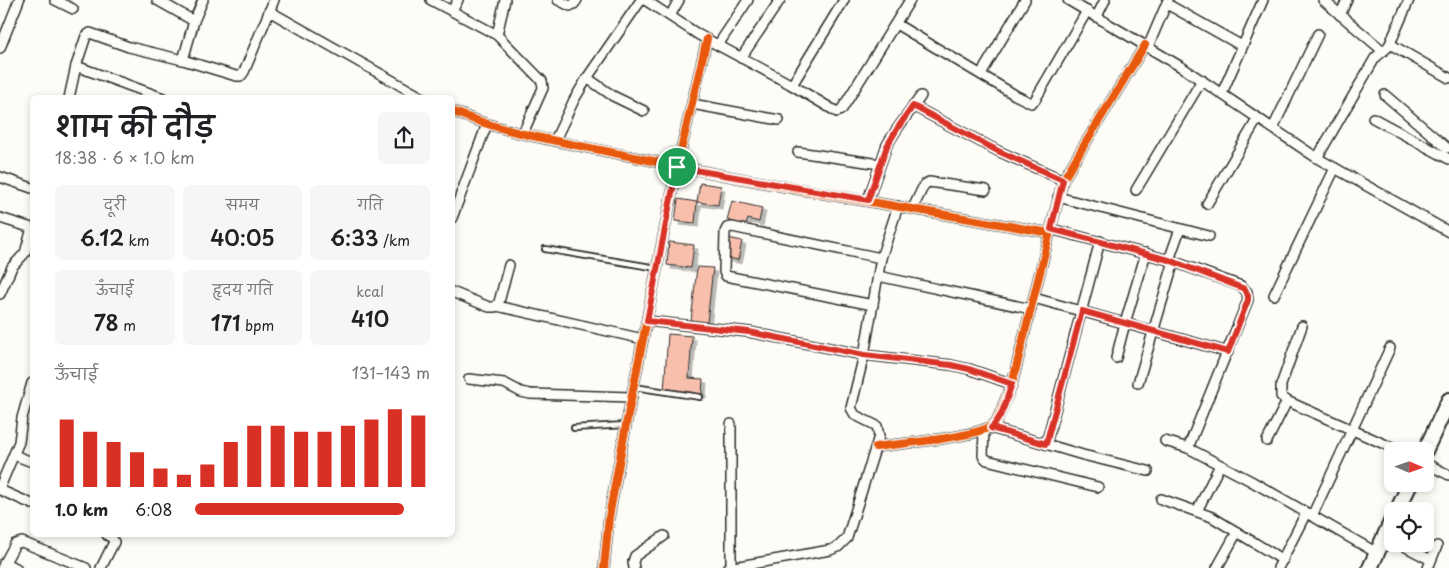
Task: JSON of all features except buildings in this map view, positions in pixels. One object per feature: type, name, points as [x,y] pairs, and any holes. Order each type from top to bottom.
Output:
[{"type":"street","points":[[0,48],[19,0]]},
{"type":"street","points":[[55,0],[73,9]]},
{"type":"street","points":[[157,0],[194,21]]},
{"type":"street","points":[[183,60],[194,21],[203,0]]},
{"type":"street","points":[[70,95],[76,66],[88,33],[129,47],[241,76],[274,0]]},
{"type":"street","points":[[430,0],[496,35],[544,83],[523,133]]},
{"type":"street","points":[[452,11],[458,0]]},
{"type":"street","points":[[496,35],[505,0]]},
{"type":"street","points":[[558,0],[570,6],[577,0]]},
{"type":"street","points":[[555,140],[574,100],[643,0],[718,45],[792,85],[833,111],[840,111],[910,0]]},
{"type":"street","points":[[670,16],[679,0]]},
{"type":"street","points":[[718,45],[748,0]]},
{"type":"street","points":[[741,58],[780,0]]},
{"type":"street","points":[[792,85],[844,0]]},
{"type":"street","points":[[981,74],[1026,0]]},
{"type":"street","points":[[1068,0],[1202,80],[1318,158],[1449,232]]},
{"type":"street","points":[[1096,16],[1105,0]]},
{"type":"street","points":[[1222,93],[1263,0]]},
{"type":"street","points":[[1323,0],[1383,52]]},
{"type":"street","points":[[1340,15],[1347,0]]},
{"type":"street","points":[[1318,158],[1375,58],[1388,48],[1409,0]]},
{"type":"street","points":[[1098,488],[987,460],[984,458],[983,452],[987,429],[996,423],[1001,415],[1012,384],[1063,180],[1146,46],[1167,2],[1242,46]]},
{"type":"street","points":[[269,11],[418,95]]},
{"type":"street","points":[[896,24],[1026,102],[1033,102],[1087,11]]},
{"type":"street","points":[[1273,128],[1318,34]]},
{"type":"street","points":[[604,568],[610,517],[626,425],[677,167],[708,39]]},
{"type":"street","points":[[1390,44],[1449,78]]},
{"type":"street","points":[[76,66],[155,95]]},
{"type":"street","points":[[588,78],[613,96],[644,111]]},
{"type":"street","points":[[1136,190],[1202,80]]},
{"type":"street","points":[[1385,95],[1447,152]]},
{"type":"street","points":[[868,200],[887,146],[921,96]]},
{"type":"street","points":[[692,104],[779,120]]},
{"type":"street","points":[[913,106],[998,151],[1063,180]]},
{"type":"street","points":[[455,112],[487,124],[523,133],[677,167],[1100,241],[1146,253],[1241,286],[1247,292],[1248,300],[1188,448]]},
{"type":"street","points":[[1207,204],[1258,118]]},
{"type":"street","points":[[1373,118],[1447,152]]},
{"type":"street","points":[[455,202],[487,124]]},
{"type":"street","points":[[798,152],[880,164]]},
{"type":"street","points":[[1274,295],[1335,168]]},
{"type":"street","points":[[0,177],[30,187]]},
{"type":"street","points":[[913,208],[924,185],[928,182],[986,190]]},
{"type":"street","points":[[1058,197],[1210,236]]},
{"type":"street","points":[[731,424],[730,568],[765,565],[830,550],[843,543],[850,531],[879,436],[877,426],[851,411],[864,355],[881,258],[898,206]]},
{"type":"street","points":[[0,218],[30,227]]},
{"type":"street","points":[[873,305],[726,276],[724,269],[725,232],[727,228],[732,227],[881,258]]},
{"type":"street","points":[[1138,382],[1154,331],[1180,229]]},
{"type":"street","points":[[0,294],[12,267],[25,253],[30,235]]},
{"type":"street","points":[[1046,444],[1100,241]]},
{"type":"street","points":[[1116,358],[1146,253]]},
{"type":"street","points":[[497,306],[509,265]]},
{"type":"street","points":[[878,276],[1031,309]]},
{"type":"street","points":[[455,293],[493,308],[497,306],[643,339]]},
{"type":"street","points":[[1034,298],[1228,352]]},
{"type":"street","points":[[647,321],[749,332],[864,355],[962,367],[1012,384]]},
{"type":"street","points":[[1302,326],[1280,390],[1281,396],[1287,401],[1384,444]]},
{"type":"street","points":[[1161,499],[1197,511],[1237,532],[1280,564],[1309,514],[1352,430],[1390,348]]},
{"type":"street","points":[[469,379],[504,383],[521,392],[530,394],[632,397]]},
{"type":"street","points":[[1267,441],[1287,401]]},
{"type":"street","points":[[1429,442],[1448,403]]},
{"type":"street","points":[[29,408],[21,422],[21,438],[0,489],[30,503]]},
{"type":"street","points":[[876,447],[987,429],[1148,471]]},
{"type":"street","points":[[1165,441],[1188,448],[1377,553]]},
{"type":"street","points":[[14,455],[30,461]]},
{"type":"street","points":[[1197,511],[1220,465]]},
{"type":"street","points":[[1434,468],[1449,475]]},
{"type":"street","points":[[1217,568],[1237,532]]},
{"type":"street","points":[[634,568],[635,556],[664,536]]},
{"type":"street","points":[[101,568],[114,542],[110,537]]},
{"type":"street","points":[[16,568],[3,566],[15,544],[22,542],[86,568]]},
{"type":"street","points":[[1370,568],[1377,553],[1384,544]]},
{"type":"street","points":[[1412,552],[1429,564],[1437,546]]},
{"type":"lane","points":[[545,249],[657,268]]},
{"type":"lane","points":[[634,387],[700,396]]},
{"type":"lane","points":[[574,428],[626,425]]},
{"type":"cycle path","points":[[604,568],[609,517],[626,425],[677,167],[707,39]]},
{"type":"cycle path","points":[[876,447],[974,433],[996,423],[1012,384],[1063,180],[1145,45]]},
{"type":"cycle path","points":[[455,112],[517,132],[681,167],[1050,233]]},
{"type":"route","points":[[913,106],[998,151],[1063,180],[1051,229],[1169,260],[1241,286],[1247,292],[1248,300],[1228,352],[1082,311],[1046,444],[991,428],[1001,415],[1012,384],[969,369],[951,365],[864,355],[749,332],[647,321],[677,167],[868,200],[887,146],[913,106]]}]
